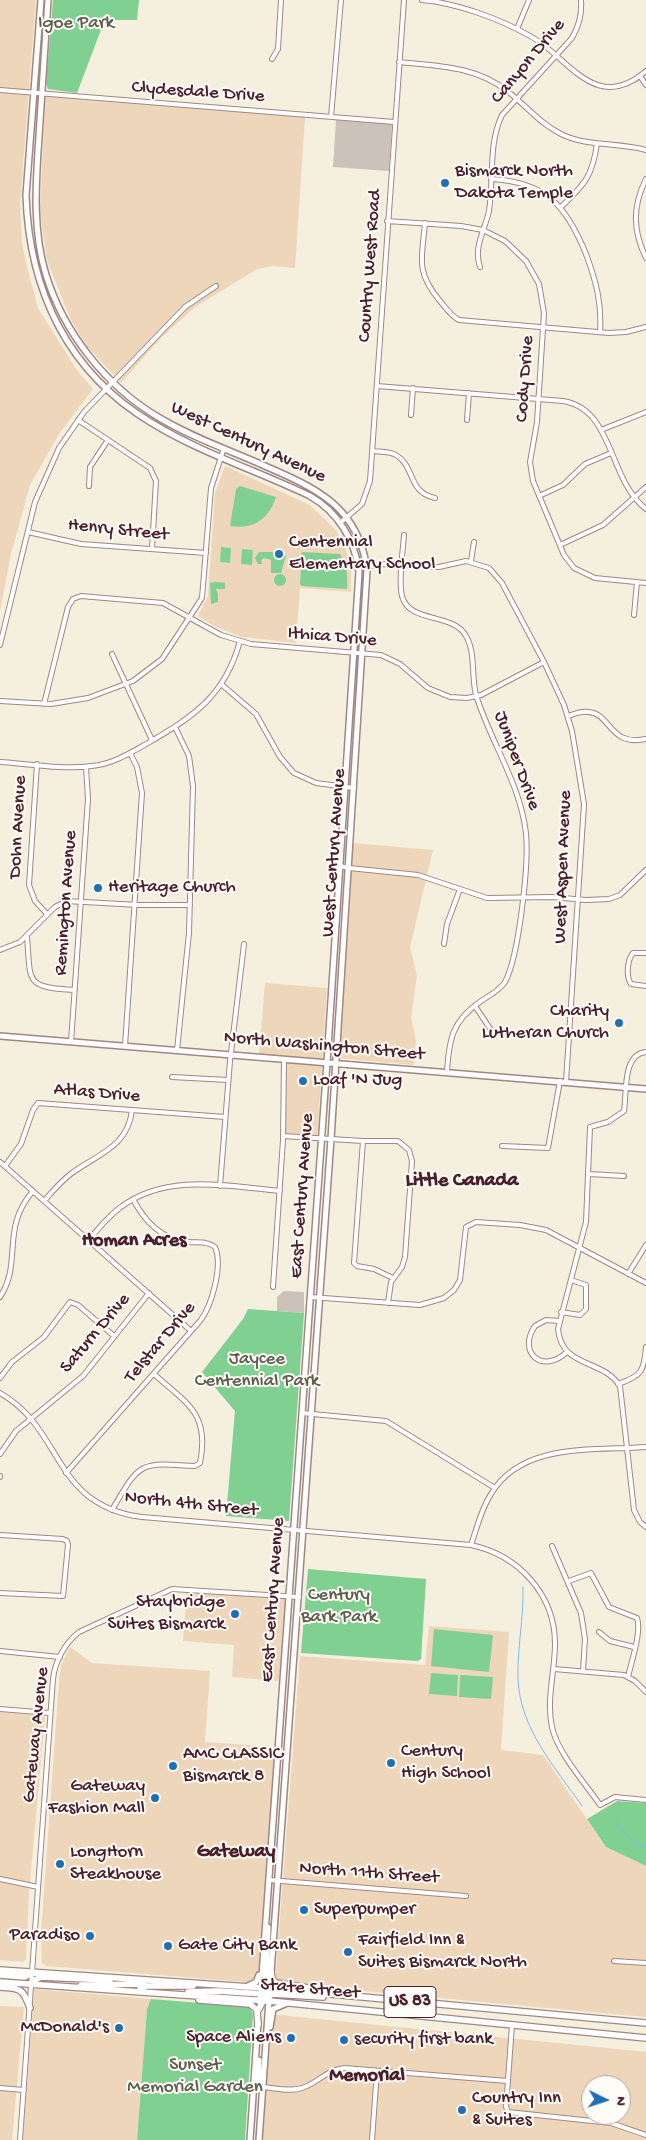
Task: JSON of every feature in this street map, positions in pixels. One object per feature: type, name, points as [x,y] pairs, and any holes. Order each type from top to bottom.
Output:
[{"type":"highway","name":"State Street","points":[[0,1968],[246,1987],[266,1996],[292,2004],[646,2038]]},
{"type":"highway","points":[[0,1975],[25,1977],[33,1972]]},
{"type":"highway","points":[[271,1972],[273,1982],[280,1985],[324,1990],[338,1995]]},
{"type":"highway","points":[[32,1985],[35,1980],[41,1977],[96,1980],[127,1978]]},
{"type":"highway","name":"State Street","points":[[0,1982],[180,1995],[338,1995],[646,2023]]},
{"type":"highway","points":[[69,1987],[101,1984],[139,1984],[144,1982]]},
{"type":"highway","points":[[140,1989],[146,1986],[218,1985]]},
{"type":"highway","points":[[0,1987],[23,1991],[30,2008]]},
{"type":"highway","points":[[169,1994],[218,1991],[266,1996],[259,2009]]},
{"type":"highway","points":[[180,1995],[208,2001],[250,2004],[256,2010],[258,2025]]},
{"type":"main road","name":"West Century Avenue","points":[[41,0],[26,195],[28,230],[34,263],[43,293],[60,332],[79,359],[106,388],[152,423],[222,457],[310,496],[329,510],[340,522],[352,544],[358,567],[354,652],[327,1062]]},
{"type":"main road","name":"West Century Avenue","points":[[48,0],[36,192],[38,238],[42,263],[53,295],[70,328],[85,351],[112,382],[134,401],[159,418],[316,489],[336,504],[348,518],[361,544],[367,566],[336,1063]]},
{"type":"main road","name":"North Washington Street","points":[[0,1036],[646,1089]]},
{"type":"main road","name":"East Century Avenue","points":[[258,2140],[265,2054],[266,1917],[327,1062]]},
{"type":"main road","name":"East Century Avenue","points":[[266,1996],[271,1972],[278,1881],[336,1063]]},
{"type":"main road","points":[[264,2064],[262,2046],[266,1996],[267,1909]]},
{"type":"main road","points":[[246,1987],[259,1978],[266,1917]]},
{"type":"main road","points":[[265,2054],[273,2009],[280,2005],[292,2004]]},
{"type":"main road","points":[[250,2140],[259,2009]]},
{"type":"main road","points":[[257,2040],[258,2079],[259,2084],[263,2087]]},
{"type":"street","points":[[272,59],[278,49],[282,0]]},
{"type":"street","points":[[331,117],[341,0]]},
{"type":"street","name":"Country West Road","points":[[340,522],[358,509],[365,499],[370,481],[404,0]]},
{"type":"street","points":[[422,0],[464,8],[517,30],[542,43],[578,76],[591,83],[605,87],[629,83],[646,71]]},
{"type":"street","points":[[517,30],[530,0]]},
{"type":"street","name":"Canyon Drive","points":[[480,267],[477,253],[489,210],[495,128],[502,115],[556,56],[578,26],[582,12],[580,0]]},
{"type":"street","points":[[399,62],[450,67],[469,71],[496,83],[525,109],[562,134],[597,143],[646,150]]},
{"type":"street","points":[[640,76],[646,85]]},
{"type":"street","name":"Clydesdale Drive","points":[[0,90],[394,122]]},
{"type":"street","points":[[561,207],[589,178],[594,163],[597,143]]},
{"type":"street","points":[[491,179],[512,180],[528,185],[548,196],[561,207],[575,227],[597,282],[602,308],[600,332]]},
{"type":"street","points":[[646,180],[638,198],[635,217],[638,240],[646,258]]},
{"type":"street","name":"Cody Drive","points":[[387,220],[483,230],[510,244],[530,266],[541,293],[543,328],[539,399],[530,462],[532,476],[539,496],[560,545],[571,565],[586,575],[600,579],[646,583]]},
{"type":"street","points":[[425,223],[423,277],[427,286],[455,318],[468,322],[600,332],[626,332],[646,327]]},
{"type":"street","points":[[0,645],[38,494],[50,464],[78,420],[106,388],[188,303],[216,286]]},
{"type":"street","points":[[377,386],[539,399],[568,402],[582,407],[594,417],[623,481],[634,498],[646,509]]},
{"type":"street","points":[[411,415],[413,388]]},
{"type":"street","points":[[467,420],[469,393]]},
{"type":"street","points":[[601,430],[646,412]]},
{"type":"street","points":[[78,420],[150,468],[154,474],[156,481],[152,549]]},
{"type":"street","points":[[89,486],[90,466],[108,440]]},
{"type":"street","points":[[0,701],[44,704],[81,700],[125,685],[158,664],[192,617],[203,594],[211,488],[224,448]]},
{"type":"street","points":[[372,451],[387,452],[398,456],[404,462],[419,491],[435,498]]},
{"type":"street","points":[[539,496],[563,485],[585,464],[611,452]]},
{"type":"street","points":[[560,545],[600,527],[646,487]]},
{"type":"street","name":"Henry Street","points":[[28,532],[81,544],[206,553]]},
{"type":"street","name":"Juniper Drive","points":[[404,535],[401,592],[408,606],[419,613],[456,624],[466,634],[477,697],[520,804],[527,854],[513,954],[504,983],[464,1016],[453,1031],[449,1046],[447,1072]]},
{"type":"street","points":[[358,567],[402,565],[439,567],[471,561],[474,542]]},
{"type":"street","name":"West Aspen Avenue","points":[[471,561],[488,568],[499,578],[544,662],[568,716],[579,768],[584,804],[563,1081],[551,1146],[548,1148],[502,1146]]},
{"type":"street","points":[[634,615],[637,582]]},
{"type":"street","name":"Ithica Drive","points":[[44,704],[68,607],[77,597],[86,596],[158,602],[174,607],[215,632],[240,642],[268,647],[363,652],[381,655],[396,661],[424,686],[439,694],[456,698],[477,697],[544,662]]},
{"type":"street","points":[[0,762],[86,767],[106,764],[130,753],[175,727],[200,709],[221,684],[233,665],[240,642]]},
{"type":"street","points":[[112,654],[152,740]]},
{"type":"street","points":[[221,684],[256,714],[280,757],[294,773],[316,783],[354,788]]},
{"type":"street","points":[[568,716],[592,712],[621,738],[635,741],[646,739]]},
{"type":"street","points":[[175,727],[187,750],[193,779],[187,966],[177,1050]]},
{"type":"street","points":[[125,1046],[142,793],[137,767],[130,753]]},
{"type":"street","name":"Dohn Avenue","points":[[37,764],[29,885],[35,901],[47,914]]},
{"type":"street","name":"Remington Avenue","points":[[71,1042],[88,799],[86,767]]},
{"type":"street","points":[[340,866],[418,875],[487,898],[552,897],[578,900],[609,899],[620,895],[646,870]]},
{"type":"street","points":[[444,944],[447,924],[460,889]]},
{"type":"street","points":[[0,950],[14,946],[27,937],[47,914],[62,902],[81,901],[134,905],[190,904]]},
{"type":"street","points":[[27,937],[30,973],[35,983],[44,988],[74,990]]},
{"type":"street","points":[[220,1186],[228,1080],[244,944]]},
{"type":"street","points":[[646,953],[632,953],[629,957],[628,980],[631,984],[646,986]]},
{"type":"street","points":[[475,1006],[495,1036]]},
{"type":"street","points":[[646,1052],[632,1057],[624,1111],[608,1122],[590,1127],[586,1222],[581,1248],[559,1321],[559,1338],[567,1352],[575,1359],[606,1372],[622,1391],[634,1510],[640,1522],[646,1527]]},
{"type":"street","points":[[273,1287],[284,1136],[284,1059]]},
{"type":"street","points":[[172,1077],[228,1080]]},
{"type":"street","name":"Atlas Drive","points":[[5,1166],[21,1144],[32,1110],[38,1103],[225,1118]]},
{"type":"street","points":[[44,1201],[73,1172],[116,1145],[125,1133],[132,1110]]},
{"type":"street","points":[[284,1136],[363,1141],[398,1141],[407,1147],[411,1157],[404,1257],[402,1267],[393,1278],[389,1287],[388,1303]]},
{"type":"street","points":[[363,1141],[354,1263],[357,1266],[374,1269],[393,1278]]},
{"type":"street","points":[[0,1162],[191,1331]]},
{"type":"street","points":[[589,1174],[624,1176]]},
{"type":"street","points":[[88,1240],[114,1213],[133,1199],[172,1185],[220,1186],[280,1191]]},
{"type":"street","points":[[0,1297],[8,1278],[14,1219],[22,1204],[33,1191]]},
{"type":"street","name":"Telstar Drive","points":[[66,1474],[206,1314],[213,1296],[216,1250],[210,1244],[181,1241],[164,1234],[146,1220],[133,1199]]},
{"type":"street","points":[[310,1296],[388,1303],[425,1304],[450,1294],[458,1285],[462,1274],[466,1227],[470,1223],[535,1227],[554,1234],[646,1283]]},
{"type":"street","points":[[628,1274],[646,1245]]},
{"type":"street","points":[[561,1312],[580,1315],[586,1309],[586,1285],[571,1280]]},
{"type":"street","name":"Saturn Drive","points":[[0,1454],[12,1435],[83,1376],[149,1293]]},
{"type":"street","points":[[0,1378],[12,1362],[44,1337],[70,1302],[78,1305],[114,1336]]},
{"type":"street","points":[[559,1321],[546,1320],[535,1326],[530,1338],[531,1352],[539,1361],[546,1362],[557,1360],[567,1352]]},
{"type":"street","points":[[618,1384],[642,1372],[646,1347]]},
{"type":"street","points":[[112,1510],[131,1477],[141,1468],[153,1464],[195,1466],[200,1463],[202,1432],[199,1418],[189,1406],[154,1374]]},
{"type":"street","name":"North 4th Street","points":[[0,1393],[18,1404],[32,1418],[66,1474],[84,1493],[112,1510],[142,1517],[471,1544],[498,1553],[517,1566],[537,1587],[549,1610],[555,1637],[550,1719],[554,1736],[600,1805],[615,1797],[646,1800]]},
{"type":"street","points":[[302,1413],[386,1421],[495,1488]]},
{"type":"street","points":[[471,1544],[485,1504],[495,1488],[514,1468],[542,1456],[646,1447]]},
{"type":"street","points":[[0,1535],[67,1541],[63,1596],[0,1593]]},
{"type":"street","points":[[552,1546],[552,1550],[579,1606],[583,1626],[583,1671]]},
{"type":"street","points":[[569,1582],[591,1574],[609,1607],[635,1617],[638,1622],[628,1677]]},
{"type":"street","name":"Gateway Avenue","points":[[20,2140],[53,1674],[60,1657],[79,1632],[168,1590],[184,1588],[299,1597]]},
{"type":"street","points":[[599,1632],[610,1641],[634,1647]]},
{"type":"street","points":[[0,1651],[60,1657]]},
{"type":"street","points":[[554,1669],[628,1677],[646,1692]]},
{"type":"street","points":[[0,1709],[50,1713]]},
{"type":"street","points":[[0,1879],[38,1887]]},
{"type":"street","name":"North 11th Street","points":[[269,1880],[466,1896]]},
{"type":"street","points":[[614,1961],[646,1964]]},
{"type":"street","points":[[512,2024],[506,2107],[508,2112],[611,2123],[646,2134]]},
{"type":"street","points":[[263,2087],[298,2089],[335,2070],[377,2071],[508,2081]]},
{"type":"street","points":[[372,2140],[377,2071]]},
{"type":"street","points":[[0,2088],[24,2090]]},
{"type":"shaded area","points":[[0,0],[36,0],[20,204],[22,243],[27,267],[38,308],[76,369],[93,389],[59,434],[30,485],[11,554],[0,612]]},
{"type":"shaded area","points":[[45,96],[305,117],[295,268],[272,266],[257,269],[195,307],[162,337],[121,383],[86,345],[70,318],[47,260],[40,212]]},
{"type":"shaded area","points":[[336,120],[392,124],[389,171],[333,167]]},
{"type":"shaded area","name":"Centennial Elementary School","points":[[225,466],[310,505],[336,530],[346,550],[351,568],[351,592],[300,588],[296,643],[242,637],[216,627],[198,616],[208,596],[215,493]]},
{"type":"shaded area","points":[[353,843],[433,850],[410,947],[417,975],[411,1017],[416,1041],[414,1065],[339,1058]]},
{"type":"shaded area","points":[[265,983],[327,988],[317,1139],[285,1137],[284,1057],[259,1055]]},
{"type":"shaded area","points":[[284,1291],[304,1292],[304,1313],[277,1311],[277,1297]]},
{"type":"shaded area","points":[[187,1590],[287,1598],[280,1681],[232,1677],[234,1645],[183,1641]]},
{"type":"shaded area","points":[[429,1626],[509,1632],[501,1750],[543,1755],[606,1847],[646,1866],[646,2017],[275,1983],[300,1656],[425,1665]]},
{"type":"shaded area","points":[[70,1647],[92,1663],[210,1671],[205,1742],[276,1747],[258,1983],[46,1966],[42,1963],[41,1933],[59,1681],[61,1665]]},
{"type":"shaded area","points":[[0,1712],[45,1716],[29,1893],[26,1959],[23,1962],[0,1960]]},
{"type":"shaded area","points":[[34,1989],[151,1999],[147,2009],[137,2140],[23,2140]]},
{"type":"shaded area","points":[[0,2006],[24,2007],[12,2140],[0,2140]]},
{"type":"shaded area","points":[[270,2014],[646,2052],[646,2140],[261,2140]]},
{"type":"green space","name":"Igoe Park","points":[[53,0],[139,0],[137,20],[111,20],[102,27],[77,93],[48,89],[46,83]]},
{"type":"green space","points":[[240,486],[276,497],[269,511],[259,521],[246,526],[230,526],[236,489]]},
{"type":"green space","points":[[221,547],[231,548],[230,563],[220,562]]},
{"type":"green space","points":[[242,549],[253,550],[252,565],[241,564]]},
{"type":"green space","points":[[259,552],[279,552],[286,556],[281,573],[271,573],[271,560],[263,558],[262,564],[258,564],[255,558]]},
{"type":"green space","points":[[302,552],[340,554],[346,571],[347,589],[302,586],[300,584]]},
{"type":"green space","points":[[278,574],[282,574],[286,580],[282,586],[278,586],[274,582],[274,578]]},
{"type":"green space","points":[[210,583],[225,583],[225,589],[216,589],[218,602],[211,604]]},
{"type":"green space","name":"Jaycee Centennial Park","points":[[248,1309],[304,1313],[289,1521],[226,1516],[235,1411],[202,1372],[243,1319]]},
{"type":"green space","name":"Century Bark Park","points":[[308,1569],[426,1579],[421,1659],[418,1661],[301,1653]]},
{"type":"green space","points":[[434,1629],[493,1635],[489,1672],[431,1666]]},
{"type":"green space","points":[[431,1673],[458,1675],[457,1696],[429,1694]]},
{"type":"green space","points":[[460,1675],[493,1677],[491,1699],[459,1697]]},
{"type":"green space","points":[[617,1801],[646,1803],[646,1866],[606,1847],[587,1819]]},
{"type":"green space","name":"Sunset Memorial Garden","points":[[151,1999],[249,2007],[253,2014],[245,2140],[137,2140],[147,2009]]},
{"type":"waterway","points":[[523,1587],[518,1667],[520,1697],[532,1731],[541,1747],[582,1806]]},
{"type":"waterway","points":[[616,1821],[632,1841],[646,1846]]},
{"type":"place","name":"Bismarck North Dakota Temple","points":[[445,183]]},
{"type":"place","name":"Centennial Elementary School","points":[[279,554]]},
{"type":"place","name":"Heritage Church","points":[[98,888]]},
{"type":"place","name":"Charity Lutheran Church","points":[[619,1023]]},
{"type":"place","name":"Loaf 'N Jug","points":[[303,1081]]},
{"type":"place","name":"Staybridge Suites Bismarck","points":[[235,1614]]},
{"type":"place","name":"Century High School","points":[[391,1763]]},
{"type":"place","name":"AMC CLASSIC Bismarck 8","points":[[173,1766]]},
{"type":"place","name":"Gateway Fashion Mall","points":[[155,1798]]},
{"type":"place","name":"LongHorn Steakhouse","points":[[60,1864]]},
{"type":"place","name":"Superpumper","points":[[304,1910]]},
{"type":"place","name":"Paradiso","points":[[90,1936]]},
{"type":"place","name":"Gate City Bank","points":[[168,1946]]},
{"type":"place","name":"Fairfield Inn & Suites Bismarck North","points":[[348,1952]]},
{"type":"place","name":"McDonald's","points":[[119,2028]]},
{"type":"place","name":"Space Aliens","points":[[291,2038]]},
{"type":"place","name":"security first bank","points":[[344,2040]]},
{"type":"place","name":"Country Inn & Suites","points":[[462,2110]]},
{"type":"district","name":"Little Canada","points":[[462,1182]]},
{"type":"district","name":"Homan Acres","points":[[134,1242]]},
{"type":"district","name":"Gateway","points":[[236,1853]]},
{"type":"district","name":"Memorial","points":[[367,2077]]}]
